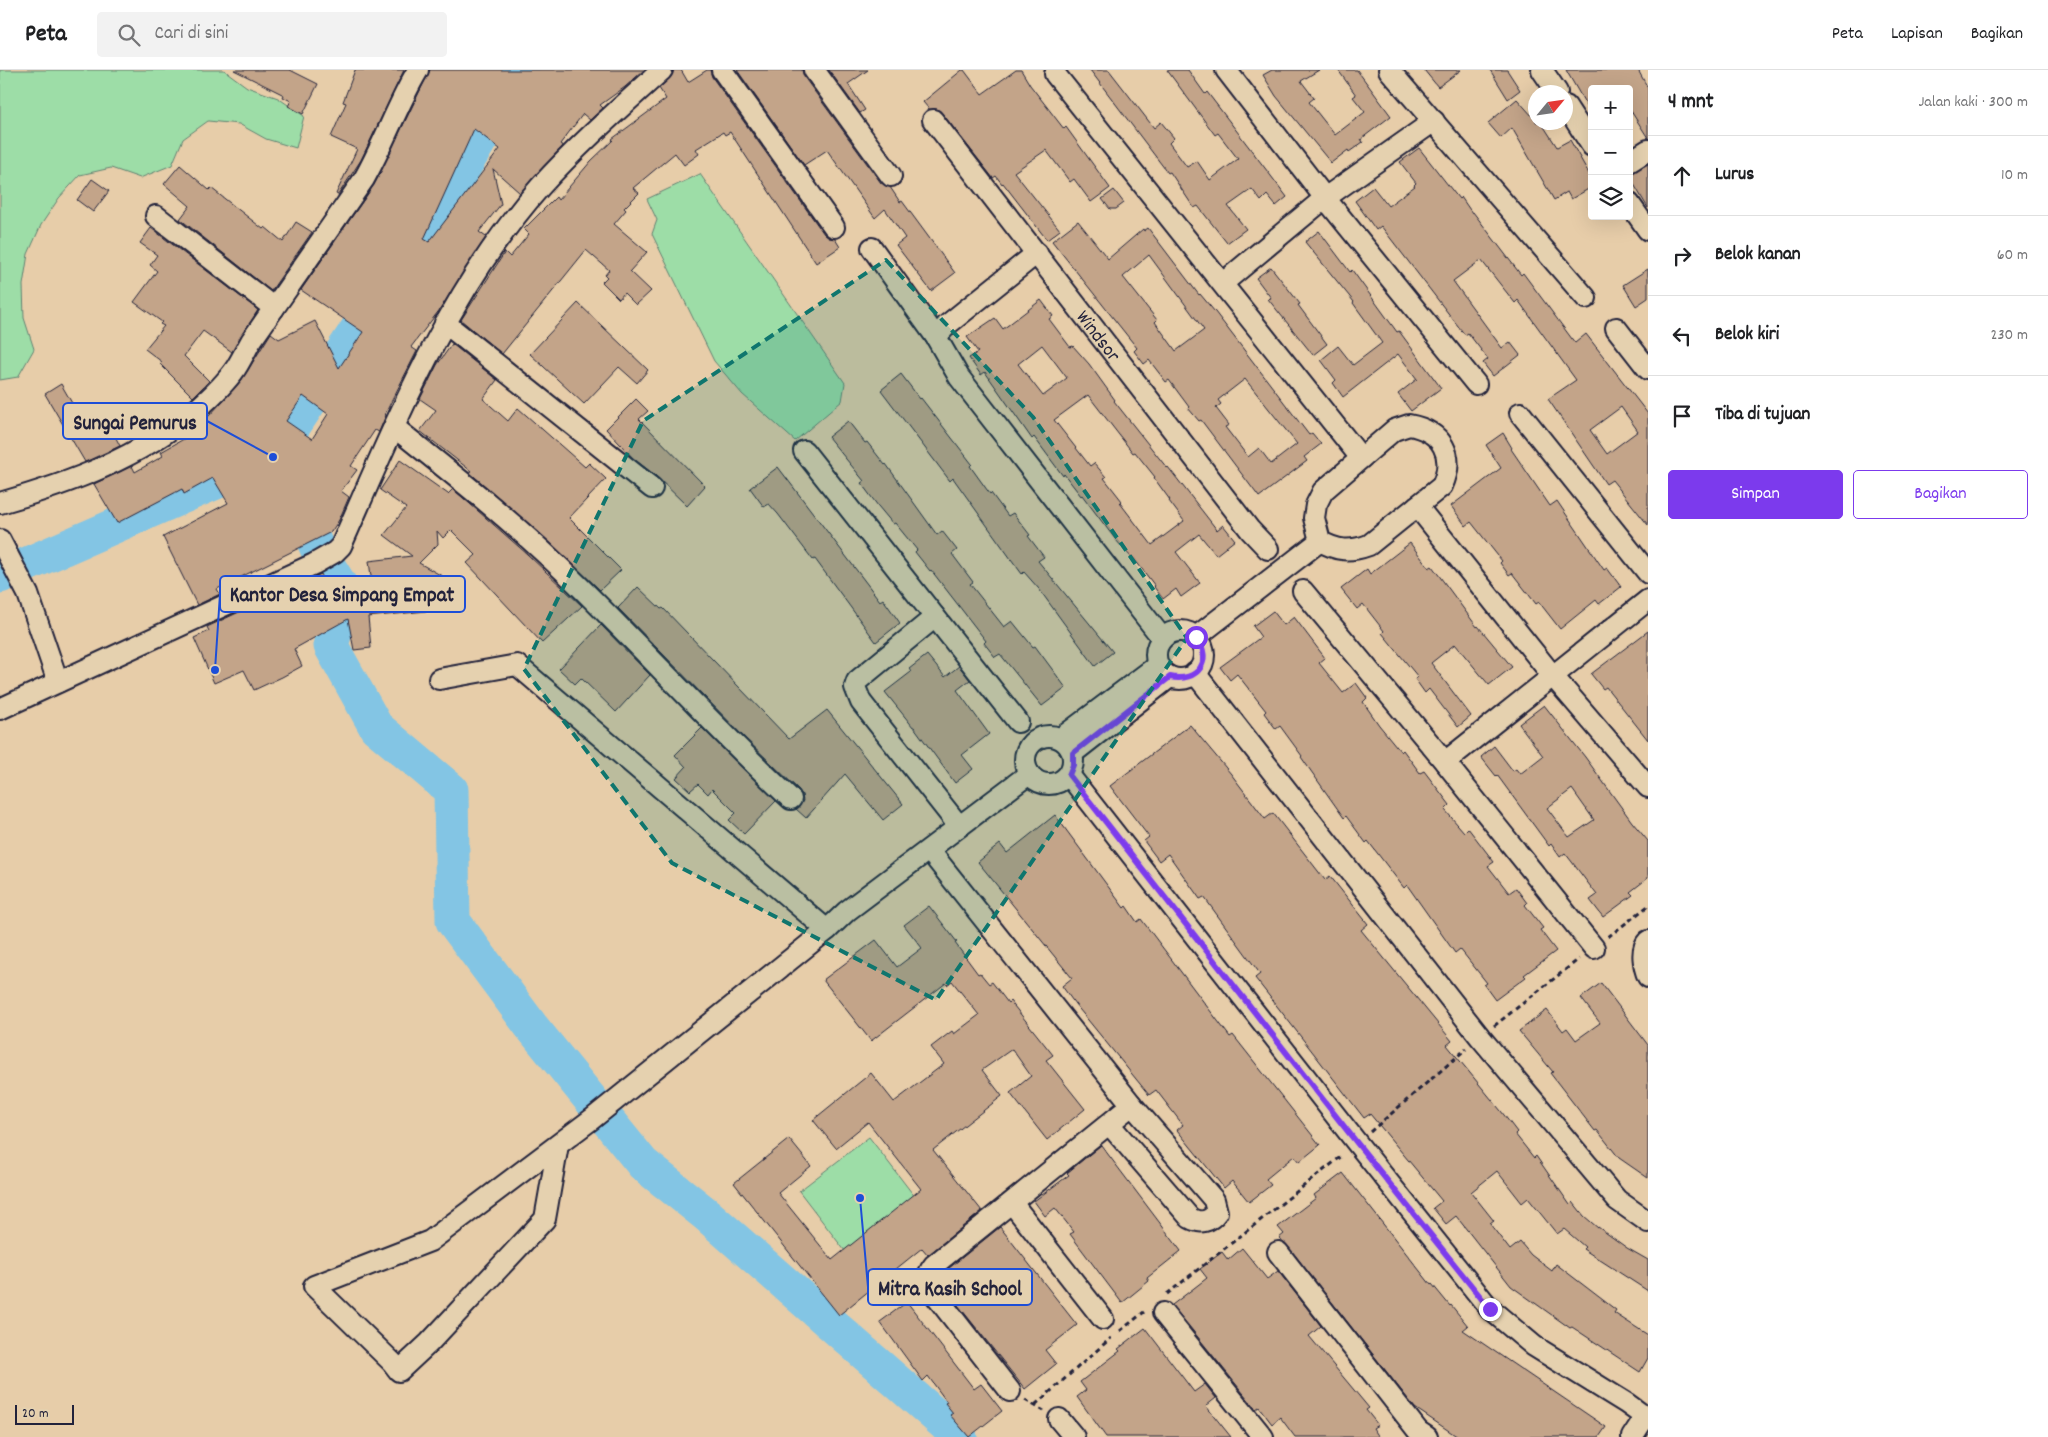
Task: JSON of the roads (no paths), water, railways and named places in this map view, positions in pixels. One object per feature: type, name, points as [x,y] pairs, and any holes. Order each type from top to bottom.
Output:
[{"type":"street","points":[[0,503],[83,477],[124,458],[178,426],[212,397],[235,370],[251,342],[364,179],[418,70]]},
{"type":"street","points":[[0,709],[314,564],[335,552],[341,546],[394,427],[445,323],[492,249],[539,188],[594,130],[662,70]]},
{"type":"street","points":[[722,70],[834,227]]},
{"type":"street","points":[[814,70],[891,176]]},
{"type":"street","points":[[1226,70],[1324,198],[1476,384]]},
{"type":"street","points":[[1389,70],[1586,298]]},
{"type":"street","points":[[1542,70],[1552,85]]},
{"type":"street","points":[[1055,74],[1361,458]]},
{"type":"street","points":[[1573,117],[1588,140]]},
{"type":"street","name":"Windsor","points":[[933,120],[1250,530],[1268,549]]},
{"type":"street","points":[[1223,283],[1324,198],[1434,121]]},
{"type":"street","points":[[1633,159],[1648,150]]},
{"type":"street","points":[[1633,208],[1648,230]]},
{"type":"street","points":[[156,216],[274,308]]},
{"type":"street","points":[[872,248],[936,337],[959,377],[1162,638]]},
{"type":"street","points":[[936,337],[947,325],[1037,253]]},
{"type":"street","points":[[445,323],[652,488]]},
{"type":"street","points":[[1616,328],[1648,369]]},
{"type":"street","points":[[1520,413],[1648,573]]},
{"type":"street","points":[[1409,425],[1428,430],[1446,450],[1448,464],[1442,486],[1369,545],[1356,550],[1332,548],[1320,541],[1314,518],[1316,504],[1323,491],[1361,458],[1394,430],[1409,425]]},
{"type":"street","points":[[394,427],[503,515],[573,580],[735,747],[791,799]]},
{"type":"street","points":[[804,451],[1018,722]]},
{"type":"street","points":[[1417,506],[1552,676],[1648,787]]},
{"type":"street","points":[[1196,637],[1320,541]]},
{"type":"street","points":[[4,548],[28,594],[58,682]]},
{"type":"street","points":[[1302,591],[1445,762],[1594,948]]},
{"type":"street","points":[[1445,762],[1648,600]]},
{"type":"street","points":[[935,617],[857,681],[855,687],[861,702],[959,826]]},
{"type":"street","points":[[1181,631],[1196,637],[1204,651],[1201,667],[1195,674],[1188,678],[1179,679],[1164,671],[1156,656],[1157,647],[1162,638],[1170,633],[1181,631]]},
{"type":"street","points":[[439,679],[517,665],[827,930]]},
{"type":"street","points":[[1067,746],[1164,671]]},
{"type":"street","points":[[1195,674],[1480,1037],[1617,1200],[1648,1222]]},
{"type":"street","points":[[1052,735],[1067,746],[1073,765],[1069,775],[1056,783],[1049,784],[1035,779],[1029,774],[1025,756],[1030,745],[1042,736],[1052,735]]},
{"type":"street","points":[[558,1145],[545,1219],[429,1343],[399,1371],[314,1286],[430,1241],[592,1119],[827,930],[847,911],[1029,774]]},
{"type":"street","points":[[1069,775],[1357,1143],[1490,1309],[1534,1346],[1626,1403],[1646,1418],[1632,1437]]},
{"type":"street","points":[[928,850],[1132,1105],[1214,1200],[1217,1212],[1214,1217],[1202,1222],[1190,1218],[1110,1124]]},
{"type":"street","points":[[1647,975],[1644,956],[1645,944],[1648,941]]},
{"type":"street","points":[[1010,1391],[932,1292],[927,1279],[929,1272],[934,1265],[1132,1105]]},
{"type":"street","points":[[1012,1203],[1103,1319]]},
{"type":"street","points":[[1278,1252],[1420,1435]]},
{"type":"street","points":[[1164,1313],[1264,1437]]},
{"type":"street","points":[[1059,1419],[1074,1437]]},
{"type":"waterway","points":[[415,241],[456,180],[522,70]]},
{"type":"waterway","points":[[0,576],[273,457],[384,289]]},
{"type":"waterway","points":[[295,497],[317,548],[345,593],[331,646],[376,727],[451,790],[453,921],[531,1026],[643,1164],[707,1215],[960,1437]]},
{"type":"place","name":"Sungai Pemurus","points":[[273,457]]},
{"type":"place","name":"Kantor Desa Simpang Empat","points":[[215,670]]},
{"type":"place","name":"Mitra Kasih School","points":[[860,1198]]}]
